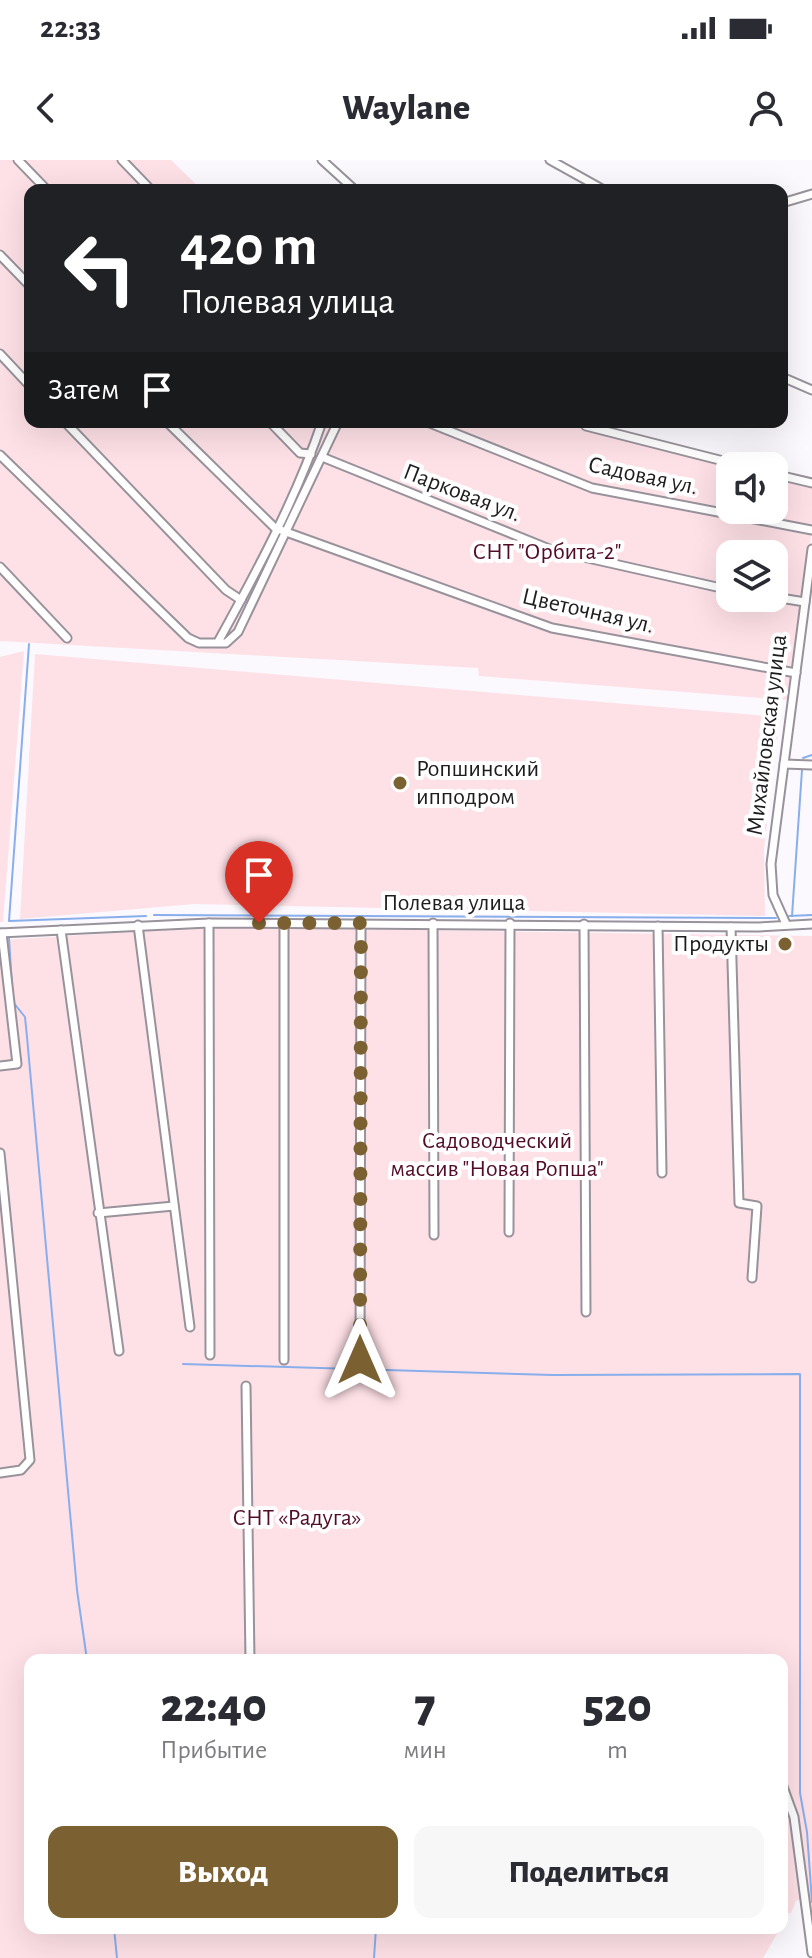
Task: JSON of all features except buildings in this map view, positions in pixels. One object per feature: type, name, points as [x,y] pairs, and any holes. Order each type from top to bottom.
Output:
[{"type":"street","points":[[18,160],[41,184]]},
{"type":"street","points":[[122,160],[145,184]]},
{"type":"street","points":[[322,160],[348,184]]},
{"type":"street","points":[[550,160],[593,184]]},
{"type":"street","points":[[788,201],[812,194]]},
{"type":"street","points":[[0,255],[24,280]]},
{"type":"street","points":[[0,354],[24,380]]},
{"type":"street","points":[[788,380],[812,390]]},
{"type":"street","points":[[71,428],[226,590],[241,600]]},
{"type":"street","points":[[173,428],[264,521],[275,528]]},
{"type":"street","points":[[276,428],[300,453],[311,454]]},
{"type":"street","points":[[218,642],[311,454],[320,428]]},
{"type":"street","points":[[0,455],[188,638],[199,643],[226,643],[238,632],[288,533],[335,428]]},
{"type":"street","name":"Садовая ул.","points":[[442,428],[592,488],[812,530]]},
{"type":"street","points":[[594,428],[716,459]]},
{"type":"street","name":"Парковая ул.","points":[[322,457],[552,550],[716,587]]},
{"type":"street","points":[[788,477],[812,483]]},
{"type":"street","name":"Цветочная ул.","points":[[275,528],[552,628],[796,673]]},
{"type":"street","name":"Михайловская улица","points":[[786,924],[773,895],[771,864],[812,549]]},
{"type":"street","points":[[0,567],[67,638]]},
{"type":"street","points":[[788,599],[805,602]]},
{"type":"street","points":[[784,764],[812,765]]},
{"type":"street","points":[[209,923],[210,1355]]},
{"type":"street","name":"Полевая улица","points":[[1,933],[209,923],[731,927],[812,924]]},
{"type":"street","points":[[284,923],[284,1360]]},
{"type":"street","points":[[360,1360],[361,923]]},
{"type":"street","points":[[433,923],[434,1235]]},
{"type":"street","points":[[509,1232],[510,923]]},
{"type":"street","points":[[584,924],[586,1312]]},
{"type":"street","points":[[138,925],[190,1327]]},
{"type":"street","points":[[658,926],[662,1173]]},
{"type":"street","points":[[731,927],[739,1203],[757,1206],[752,1278]]},
{"type":"street","points":[[61,930],[119,1351]]},
{"type":"street","points":[[0,1066],[17,1064],[4,991],[1,933]]},
{"type":"street","points":[[0,1153],[30,1460],[21,1470],[0,1473]]},
{"type":"street","points":[[98,1213],[174,1206]]},
{"type":"street","points":[[246,1386],[250,1654]]},
{"type":"street","points":[[788,1800],[794,1817],[812,1953]]},
{"type":"green space","name":"СНТ \"Орбита-2\"","points":[[0,160],[171,160],[196,184],[24,184],[24,428],[590,428],[716,461],[716,524],[788,524],[788,480],[812,486],[812,530],[787,700],[479,676],[478,668],[0,641]]},
{"type":"green space","points":[[24,651],[3,922],[0,922],[0,657]]},
{"type":"green space","name":"Ропшинский ипподром","points":[[35,654],[780,717],[764,848],[765,916],[194,904],[20,919]]},
{"type":"green space","name":"Садоводческий массив \"Новая Ропша\"","points":[[214,927],[812,936],[812,1953],[803,1898],[796,1901],[788,1913],[788,1654],[24,1654],[24,1934],[777,1934],[763,1958],[0,1958],[0,940]]},
{"type":"waterway","points":[[29,644],[9,921],[146,916]]},
{"type":"waterway","points":[[803,758],[812,755]]},
{"type":"waterway","points":[[792,916],[802,770]]},
{"type":"waterway","points":[[154,915],[776,918]]},
{"type":"waterway","points":[[789,916],[812,915]]},
{"type":"waterway","points":[[9,938],[13,1002],[25,1017],[77,1590],[86,1654]]},
{"type":"waterway","points":[[183,1364],[553,1375],[800,1374],[800,1793],[807,1832],[812,1902]]},
{"type":"waterway","points":[[115,1934],[117,1958]]},
{"type":"waterway","points":[[374,1958],[376,1934]]},
{"type":"place","name":"Ропшинский ипподром","points":[[400,783]]},
{"type":"place","name":"Продукты","points":[[785,944]]},
{"type":"route","points":[[259,923],[361,923],[360,1360]]},
{"type":"park label","name":"СНТ «Радуга»","points":[[297,1518]]}]
